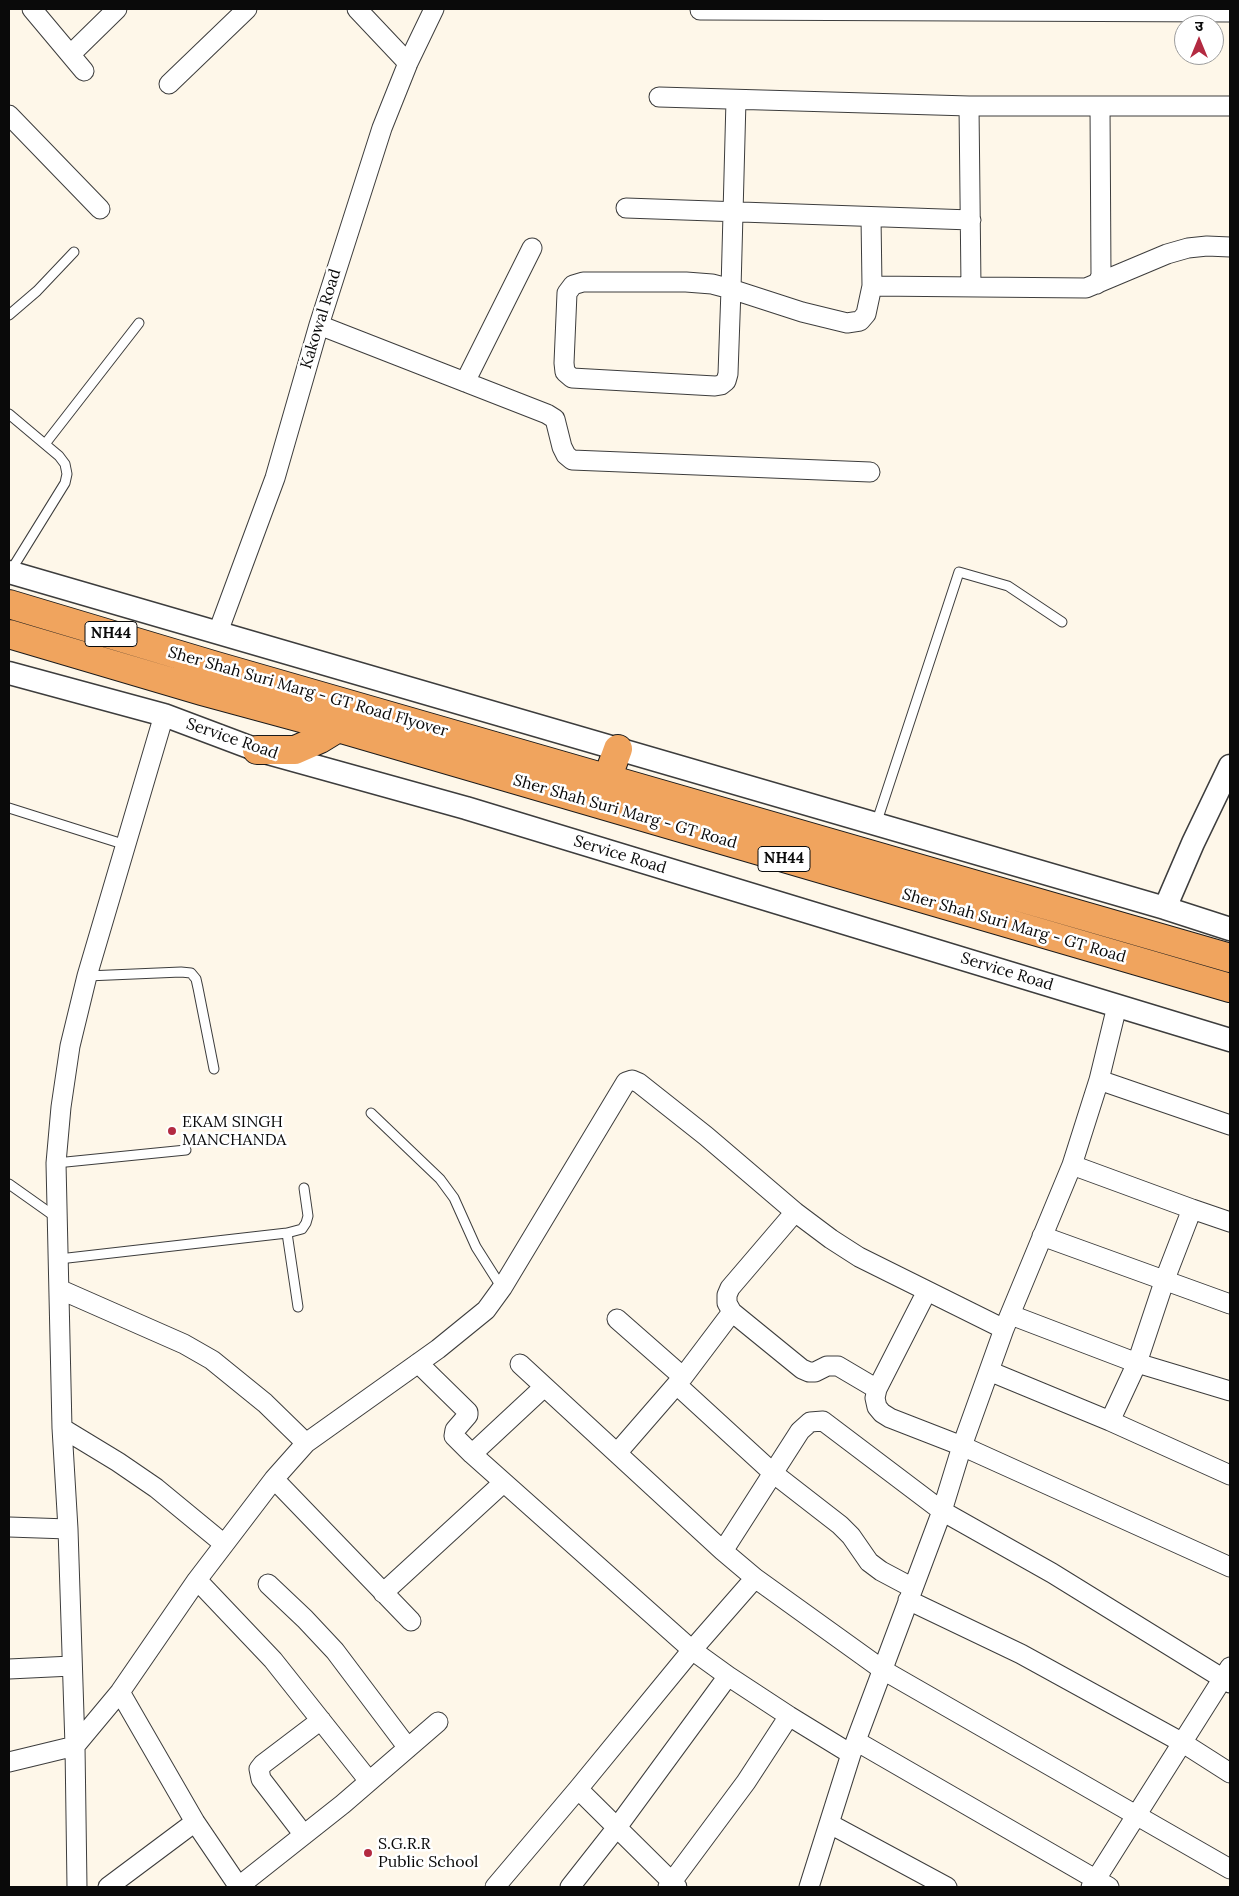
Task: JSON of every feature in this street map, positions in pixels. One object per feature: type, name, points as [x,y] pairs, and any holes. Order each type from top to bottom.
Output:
[{"type":"highway","name":"Sher Shah Suri Marg - GT Road Flyover","points":[[9,604],[607,779]]},
{"type":"highway","name":"Sher Shah Suri Marg - GT Road Flyover","points":[[9,634],[202,691],[338,728]]},
{"type":"highway","points":[[257,750],[295,750],[320,739],[338,728]]},
{"type":"highway","name":"Sher Shah Suri Marg - GT Road","points":[[338,728],[1230,988]]},
{"type":"highway","points":[[607,779],[618,749]]},
{"type":"highway","name":"Sher Shah Suri Marg - GT Road","points":[[607,779],[1230,958]]},
{"type":"street","points":[[32,9],[84,71]]},
{"type":"street","points":[[71,54],[117,9]]},
{"type":"street","points":[[169,84],[247,9]]},
{"type":"street","points":[[358,9],[408,63]]},
{"type":"street","name":"Kakowal Road","points":[[218,632],[275,478],[319,324],[382,128],[408,63],[434,9]]},
{"type":"street","points":[[700,10],[1230,12]]},
{"type":"street","points":[[659,97],[969,106],[1230,106]]},
{"type":"street","points":[[736,100],[734,213],[731,290],[728,374],[726,381],[721,385],[715,386],[583,380],[572,378],[565,372],[567,294],[573,285],[583,282],[686,282],[712,284],[731,290],[802,312],[847,323],[860,321],[866,314],[872,286],[871,217]]},
{"type":"street","points":[[969,106],[971,287]]},
{"type":"street","points":[[1097,284],[1101,276],[1100,106]]},
{"type":"street","points":[[9,115],[100,209]]},
{"type":"street","points":[[626,208],[971,220]]},
{"type":"street","points":[[872,286],[1086,288],[1167,254],[1188,248],[1207,246],[1230,247]]},
{"type":"street","points":[[465,382],[532,248]]},
{"type":"street","points":[[319,324],[547,414],[555,420],[562,447],[566,455],[572,460],[870,472]]},
{"type":"street","points":[[10,572],[1165,908],[1230,929]]},
{"type":"street","name":"Service Road","points":[[9,673],[164,715],[257,750],[466,808],[1230,1040]]},
{"type":"street","points":[[77,1887],[75,1746],[68,1530],[62,1428],[56,1163],[61,1107],[70,1046],[87,976],[164,715]]},
{"type":"street","points":[[1165,908],[1193,843],[1230,766]]},
{"type":"street","points":[[809,1887],[854,1747],[942,1511],[962,1446],[1007,1322],[1072,1165],[1099,1080],[1117,1006]]},
{"type":"street","points":[[9,1762],[75,1746],[120,1692],[224,1544],[274,1479],[306,1443],[418,1363],[486,1310],[502,1288],[626,1082],[632,1080],[639,1083],[706,1136],[795,1212],[859,1257],[927,1291],[1007,1322],[1230,1391]]},
{"type":"street","points":[[1099,1080],[1230,1125]]},
{"type":"street","points":[[1072,1165],[1230,1222]]},
{"type":"street","points":[[1110,1421],[1137,1363],[1165,1280],[1192,1209]]},
{"type":"street","points":[[795,1212],[730,1288],[727,1295],[727,1303],[732,1312],[802,1369],[815,1372],[828,1366],[838,1366],[877,1389]]},
{"type":"street","points":[[1042,1236],[1230,1304]]},
{"type":"street","points":[[59,1290],[184,1344],[212,1360],[265,1403],[306,1443]]},
{"type":"street","points":[[927,1291],[877,1389],[875,1398],[877,1407],[890,1418],[962,1446],[1230,1567]]},
{"type":"street","points":[[617,1453],[680,1381],[732,1312]]},
{"type":"street","points":[[617,1319],[773,1473],[840,1525],[851,1536],[869,1562],[910,1594],[1183,1742],[1230,1773]]},
{"type":"street","points":[[418,1363],[468,1412],[468,1415],[455,1430],[454,1436],[503,1483],[692,1650],[789,1716],[854,1747],[1099,1885],[1137,1815],[1228,1676],[942,1511],[823,1421],[810,1422],[804,1425],[723,1550]]},
{"type":"street","points":[[520,1364],[755,1578],[883,1670],[1230,1869]]},
{"type":"street","points":[[990,1372],[1110,1421],[1230,1475]]},
{"type":"street","points":[[472,1454],[544,1387]]},
{"type":"street","points":[[62,1428],[156,1488],[224,1544]]},
{"type":"street","points":[[274,1479],[411,1621]]},
{"type":"street","points":[[383,1593],[503,1483]]},
{"type":"street","points":[[9,1527],[68,1530]]},
{"type":"street","points":[[495,1887],[692,1650],[755,1578]]},
{"type":"street","points":[[197,1580],[273,1660],[369,1781]]},
{"type":"street","points":[[268,1584],[335,1651],[408,1748]]},
{"type":"street","points":[[9,1669],[72,1666]]},
{"type":"street","points":[[570,1887],[618,1826],[728,1676]]},
{"type":"street","points":[[120,1692],[195,1822],[239,1887],[438,1722]]},
{"type":"street","points":[[578,1789],[618,1826],[672,1885],[746,1782],[789,1716]]},
{"type":"street","points":[[304,1835],[261,1779],[259,1769],[321,1720]]},
{"type":"street","points":[[108,1887],[195,1822]]},
{"type":"street","points":[[830,1824],[947,1887]]},
{"type":"lane","points":[[9,315],[37,291],[74,252]]},
{"type":"lane","points":[[45,444],[139,323]]},
{"type":"lane","points":[[9,414],[59,456],[65,464],[67,474],[65,483],[10,572]]},
{"type":"lane","points":[[876,824],[959,572],[1008,586],[1062,622]]},
{"type":"lane","points":[[9,808],[126,845]]},
{"type":"lane","points":[[87,976],[191,973],[196,978],[214,1069]]},
{"type":"lane","points":[[371,1112],[440,1179],[454,1198],[476,1247],[502,1288]]},
{"type":"lane","points":[[56,1163],[186,1150]]},
{"type":"lane","points":[[9,1184],[57,1218]]},
{"type":"lane","points":[[59,1259],[287,1233],[302,1229],[308,1216],[304,1188]]},
{"type":"lane","points":[[287,1233],[298,1307]]},
{"type":"place","name":"EKAM SINGH MANCHANDA","points":[[172,1131]]},
{"type":"place","name":"S.G.R.R Public School","points":[[368,1853]]}]
